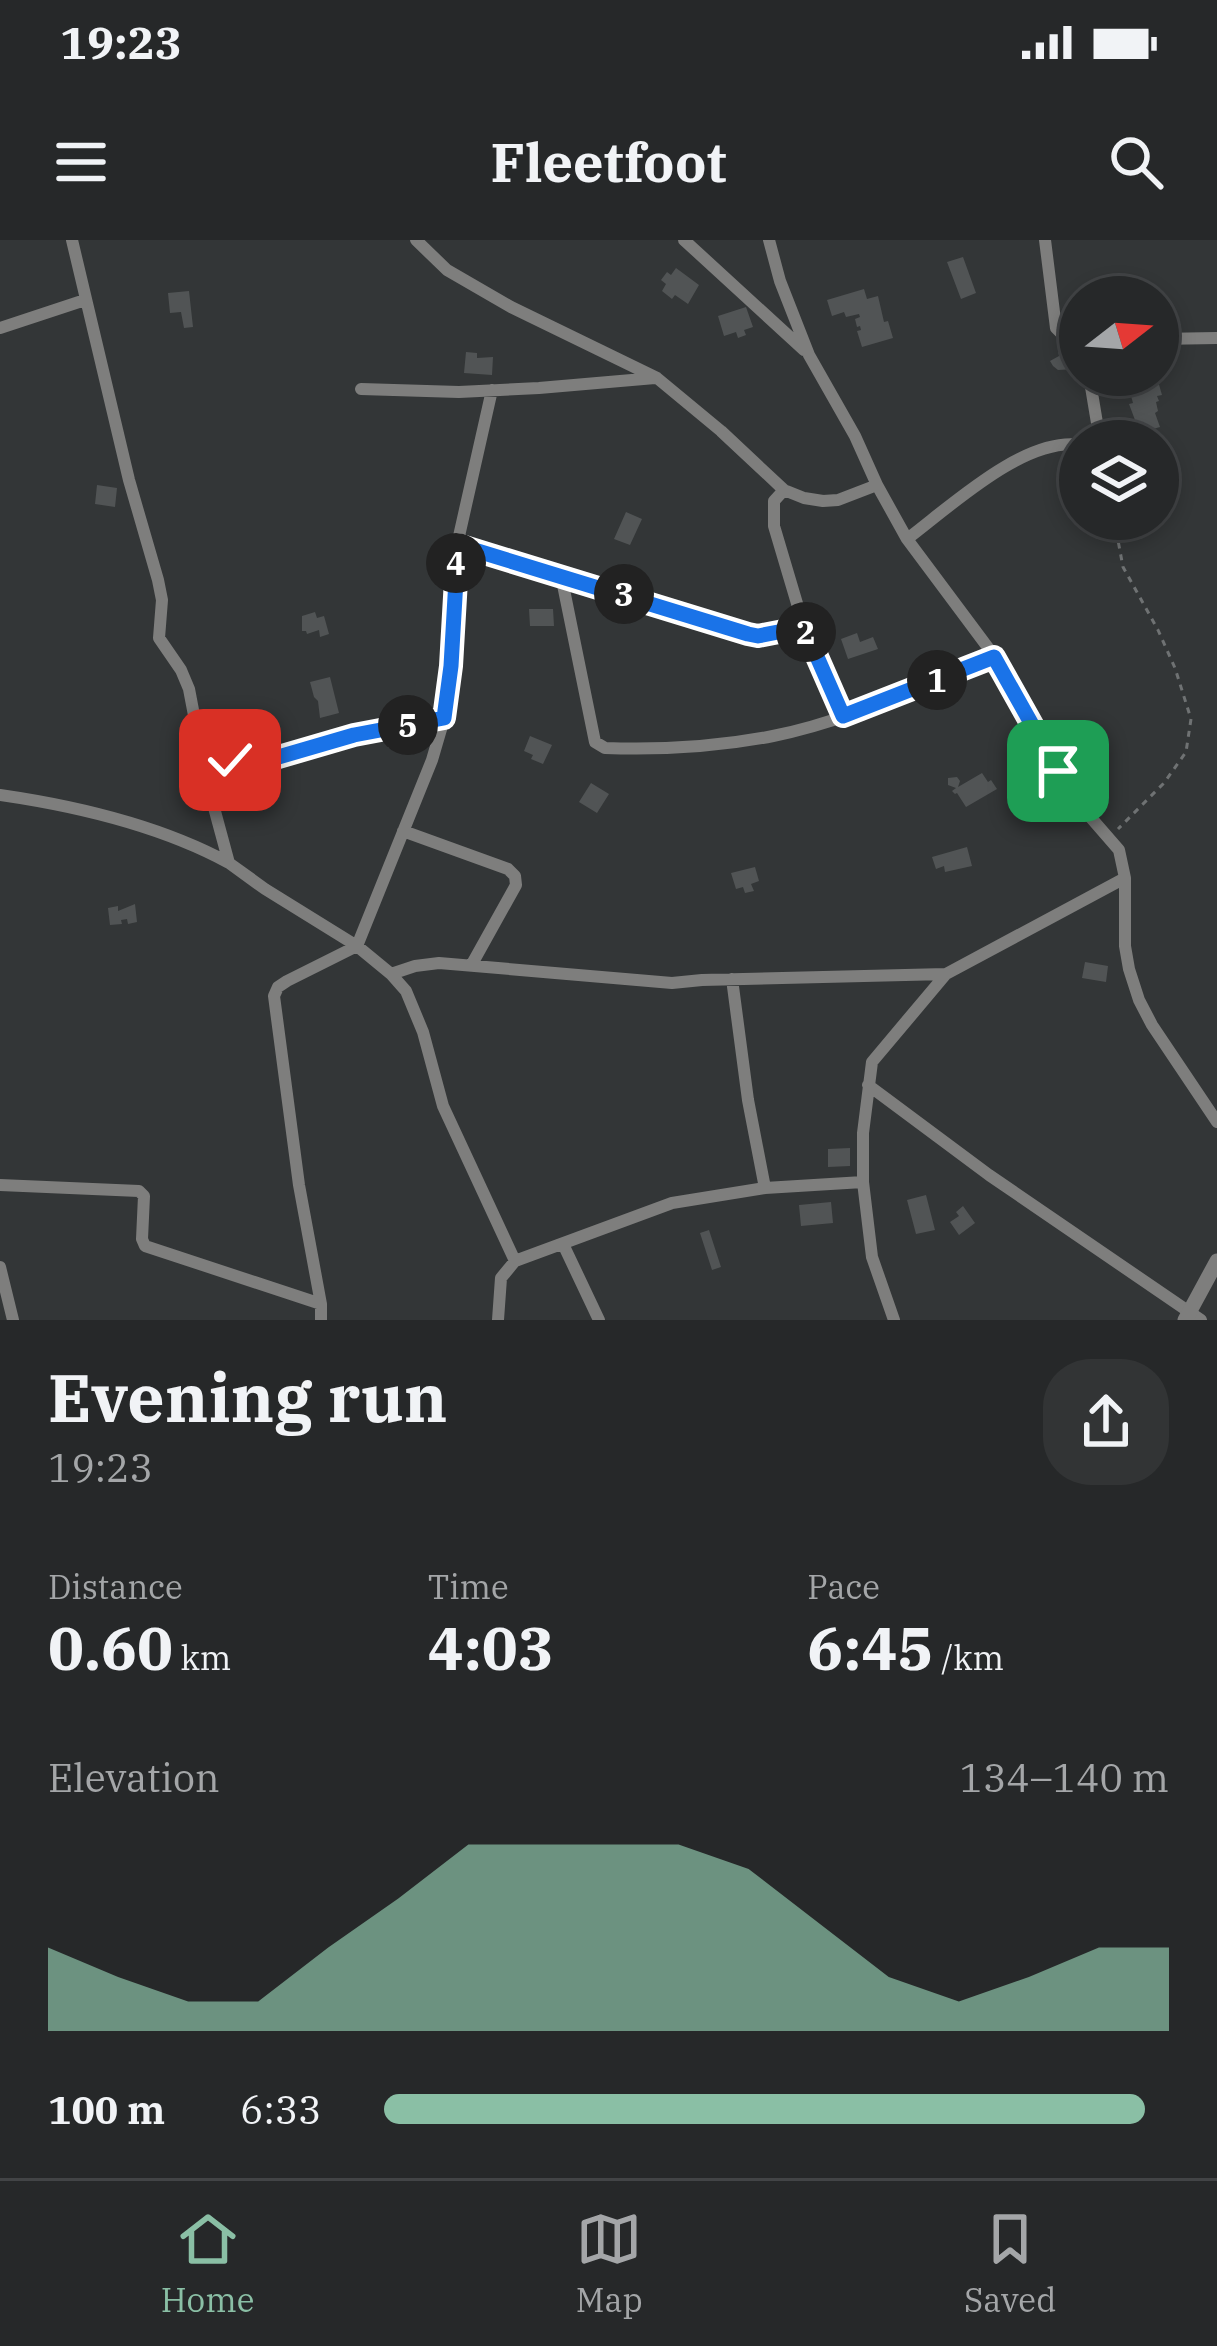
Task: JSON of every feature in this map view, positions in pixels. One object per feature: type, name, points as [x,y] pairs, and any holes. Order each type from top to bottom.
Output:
[{"type":"street","points":[[72,240],[128,480],[158,580],[162,600],[159,638],[189,689],[229,863]]},
{"type":"street","points":[[416,240],[447,270],[511,307],[657,378],[784,490],[824,501],[877,484]]},
{"type":"street","points":[[684,240],[809,355]]},
{"type":"street","points":[[769,240],[809,355],[907,539],[994,657],[1078,804],[1119,850],[1125,878],[1125,946],[1138,1000],[1217,1122]]},
{"type":"street","points":[[1045,240],[1059,331]]},
{"type":"street","points":[[0,328],[85,300]]},
{"type":"street","points":[[1179,339],[1217,338]]},
{"type":"street","points":[[361,388],[459,392],[657,378]]},
{"type":"street","points":[[321,1320],[274,996],[287,981],[357,946],[432,760],[451,666],[458,545],[492,390]]},
{"type":"street","points":[[907,539],[1010,463],[1059,445]]},
{"type":"street","points":[[784,490],[774,501],[774,526],[804,627],[843,716]]},
{"type":"street","points":[[458,545],[758,636],[804,627]]},
{"type":"street","points":[[560,575],[595,742],[600,746],[710,746],[776,735],[843,716],[994,657]]},
{"type":"street","points":[[201,753],[258,763],[366,732],[444,718]]},
{"type":"street","points":[[0,795],[45,802],[196,845],[357,946],[391,974],[406,991],[423,1032],[443,1106],[515,1261]]},
{"type":"street","points":[[404,831],[508,869],[515,876],[516,885],[472,964]]},
{"type":"street","points":[[894,1320],[872,1257],[863,1182],[863,1133],[872,1062],[946,974],[1125,878]]},
{"type":"street","points":[[391,974],[415,966],[472,964],[672,983],[946,974]]},
{"type":"street","points":[[732,979],[765,1188]]},
{"type":"street","points":[[868,1085],[1191,1318],[1217,1261]]},
{"type":"street","points":[[497,1320],[501,1278],[515,1261],[672,1203],[765,1188],[863,1182]]},
{"type":"street","points":[[0,1184],[139,1191],[144,1196],[145,1246],[321,1304]]},
{"type":"street","points":[[563,1244],[599,1320]]},
{"type":"street","points":[[0,1268],[13,1320]]},
{"type":"path","points":[[1109,838],[1164,783],[1186,752],[1191,719],[1166,649],[1123,567],[1118,540]]},
{"type":"building","points":[[963,257],[976,293],[961,299],[947,262]]},
{"type":"building","points":[[676,268],[699,285],[688,304],[662,291],[666,284],[661,280]]},
{"type":"building","points":[[864,289],[867,299],[878,296],[893,338],[862,347],[855,319],[859,314],[832,316],[827,300]]},
{"type":"building","points":[[189,291],[193,327],[184,328],[181,312],[170,313],[168,293]]},
{"type":"building","points":[[746,307],[753,327],[738,338],[736,332],[724,336],[718,316]]},
{"type":"building","points":[[466,352],[477,353],[477,358],[493,357],[492,375],[464,373]]},
{"type":"building","points":[[1131,396],[1157,396],[1158,420],[1135,420],[1129,404],[1133,403]]},
{"type":"building","points":[[97,485],[117,488],[115,507],[95,504]]},
{"type":"building","points":[[626,512],[642,519],[630,545],[614,539]]},
{"type":"building","points":[[529,609],[553,609],[554,626],[530,626]]},
{"type":"building","points":[[315,612],[317,618],[324,616],[329,634],[320,637],[319,630],[302,631],[302,616]]},
{"type":"building","points":[[857,633],[860,642],[873,637],[878,649],[848,659],[841,639]]},
{"type":"building","points":[[330,677],[339,713],[320,718],[310,682]]},
{"type":"building","points":[[414,733],[417,752],[407,753],[406,745],[388,748],[386,737]]},
{"type":"building","points":[[530,736],[552,745],[543,764],[524,751]]},
{"type":"building","points":[[982,773],[997,789],[966,807],[952,791],[956,788],[948,785],[948,778],[957,777],[958,787]]},
{"type":"building","points":[[591,783],[609,794],[597,813],[579,802]]},
{"type":"building","points":[[967,847],[972,866],[945,872],[944,866],[936,869],[932,857]]},
{"type":"building","points":[[755,867],[759,881],[751,884],[754,891],[736,889],[731,873]]},
{"type":"building","points":[[135,904],[137,922],[128,924],[127,919],[110,925],[108,908],[118,906],[118,911]]},
{"type":"building","points":[[1085,962],[1108,966],[1106,982],[1082,978]]},
{"type":"building","points":[[850,1148],[850,1166],[828,1167],[828,1149]]},
{"type":"building","points":[[926,1195],[935,1230],[916,1234],[907,1200]]},
{"type":"building","points":[[831,1202],[833,1223],[801,1226],[799,1205]]},
{"type":"building","points":[[963,1206],[975,1223],[959,1235],[950,1222]]},
{"type":"building","points":[[709,1230],[721,1267],[712,1270],[700,1233]]},
{"type":"route","points":[[230,760],[258,763],[354,735],[444,718],[458,545],[748,634],[804,627],[843,716],[994,657],[1058,771]]}]
